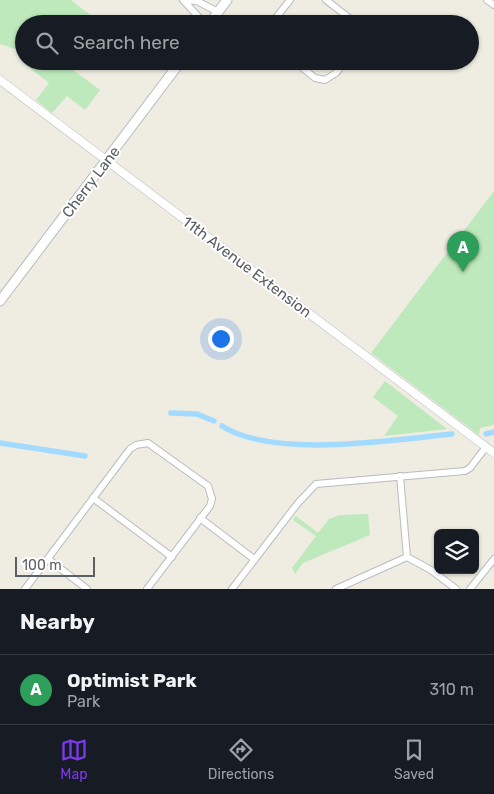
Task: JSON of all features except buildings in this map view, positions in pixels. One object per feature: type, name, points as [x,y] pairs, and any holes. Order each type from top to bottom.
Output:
[{"type":"main road","points":[[216,15],[227,0]]},
{"type":"main road","name":"Cherry Lane","points":[[0,301],[174,70]]},
{"type":"street","points":[[183,0],[196,1],[218,12]]},
{"type":"street","points":[[183,0],[197,15]]},
{"type":"street","points":[[278,15],[290,0]]},
{"type":"street","points":[[487,0],[494,5]]},
{"type":"street","points":[[328,1],[346,15]]},
{"type":"street","points":[[305,70],[315,78],[325,80],[338,70]]},
{"type":"street","name":"11th Avenue Extension","points":[[0,80],[494,453]]},
{"type":"street","points":[[25,589],[130,449],[143,442],[148,443],[208,486],[212,499],[172,557],[147,589]]},
{"type":"street","points":[[232,589],[298,503],[316,484],[465,471],[470,468],[486,448]]},
{"type":"street","points":[[400,476],[407,557]]},
{"type":"street","points":[[94,498],[172,557]]},
{"type":"street","points":[[200,518],[254,559]]},
{"type":"street","points":[[336,589],[407,557]]},
{"type":"street","points":[[407,557],[431,570],[456,589]]},
{"type":"street","points":[[48,559],[87,589]]},
{"type":"street","points":[[470,589],[494,559]]},
{"type":"green space","points":[[0,0],[71,0],[90,15],[15,15],[15,49],[0,44]]},
{"type":"green space","points":[[32,70],[73,70],[100,90],[85,110],[67,96],[52,113],[36,100],[49,83]]},
{"type":"green space","points":[[494,191],[494,425],[480,428],[479,435],[371,353]]},
{"type":"green space","points":[[385,381],[447,429],[384,436],[398,416],[373,397]]},
{"type":"green space","points":[[368,514],[370,535],[303,563],[295,574],[292,568],[316,536],[293,520],[296,516],[318,533],[329,519],[340,515]]},
{"type":"waterway","points":[[171,413],[197,414],[214,421]]},
{"type":"waterway","points":[[222,426],[244,436],[271,442],[301,445],[366,443],[452,434]]},
{"type":"waterway","points":[[486,434],[494,432]]},
{"type":"waterway","points":[[0,443],[85,456]]},
{"type":"place","name":"Optimist Park","points":[[463,272]]}]
